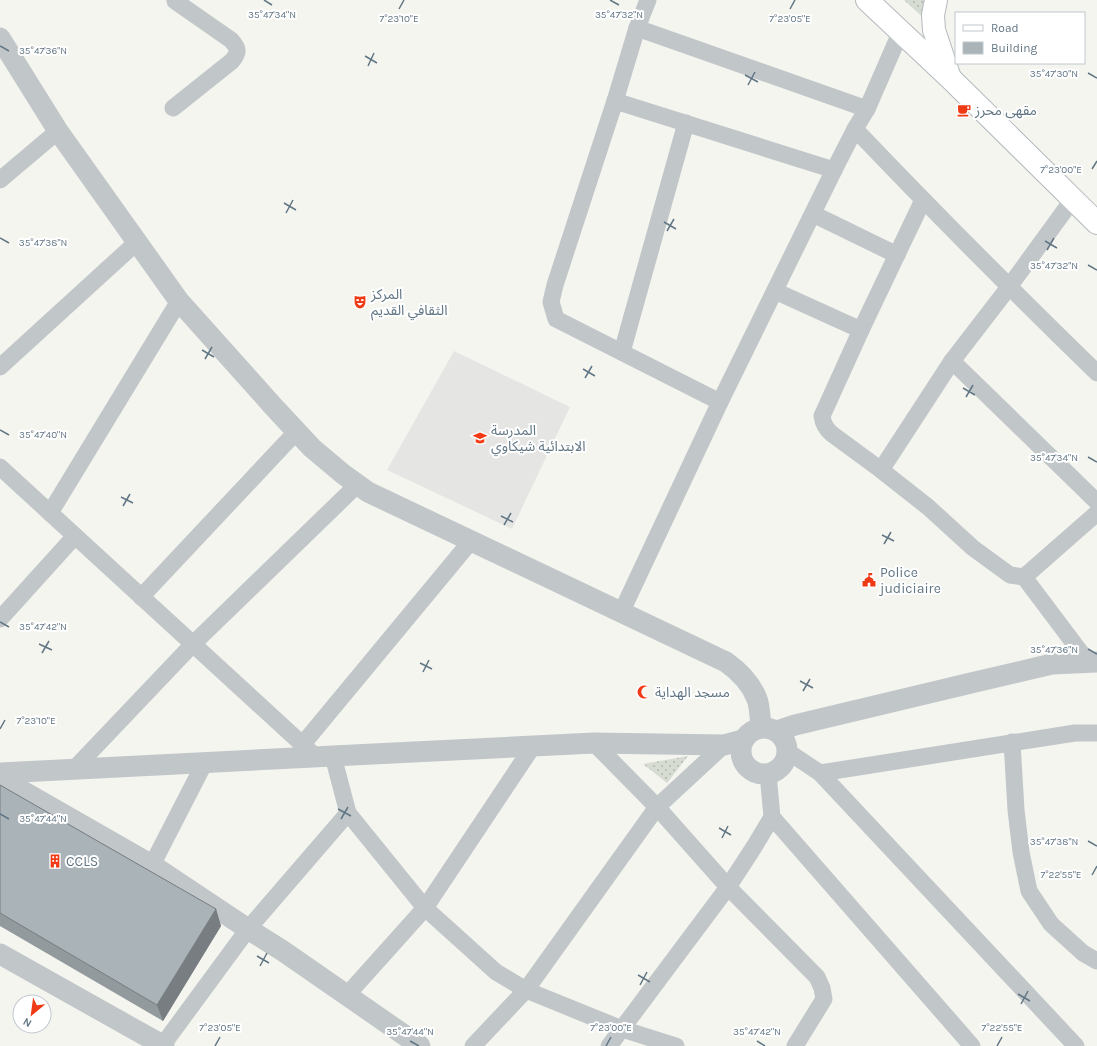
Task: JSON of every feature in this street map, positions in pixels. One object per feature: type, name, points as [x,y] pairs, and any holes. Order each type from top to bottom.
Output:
[{"type":"main road","points":[[867,0],[950,78],[1097,223]]},
{"type":"main road","points":[[936,0],[933,15],[934,30],[950,78]]},
{"type":"street","points":[[173,108],[232,61],[238,52],[236,46],[231,40],[175,0]]},
{"type":"street","points":[[648,0],[637,28],[615,101],[555,285],[551,302],[556,319],[720,402]]},
{"type":"street","points":[[637,28],[867,109]]},
{"type":"street","points":[[621,613],[720,402],[834,170],[867,109],[901,32]]},
{"type":"street","points":[[0,38],[58,131],[179,301],[312,448],[357,485],[368,492],[726,662],[738,670],[748,682],[769,729],[782,736],[786,744],[787,751],[786,759],[782,766],[776,771],[768,774],[753,772],[747,767],[743,761],[741,747],[734,742],[594,743],[317,752],[205,762],[0,773]]},
{"type":"street","points":[[615,101],[834,170]]},
{"type":"street","points":[[622,352],[686,123]]},
{"type":"street","points":[[855,129],[1009,287],[1097,372]]},
{"type":"street","points":[[0,180],[58,131]]},
{"type":"street","points":[[881,470],[952,361],[1009,287],[1073,199]]},
{"type":"street","points":[[923,200],[822,416],[823,422],[826,430],[881,470],[928,507],[973,548],[1010,575],[1024,577],[1093,662]]},
{"type":"street","points":[[813,214],[897,255]]},
{"type":"street","points":[[0,367],[137,242]]},
{"type":"street","points":[[775,290],[861,330]]},
{"type":"street","points":[[50,513],[179,301]]},
{"type":"street","points":[[952,361],[1097,502]]},
{"type":"street","points":[[141,597],[297,431]]},
{"type":"street","points":[[1,472],[50,513],[193,644],[317,752],[348,813],[425,908],[496,972],[526,990],[622,1028],[676,1046]]},
{"type":"street","points":[[74,769],[193,644],[357,485]]},
{"type":"street","points":[[1024,577],[1097,513]]},
{"type":"street","points":[[0,619],[75,536]]},
{"type":"street","points":[[317,752],[471,541]]},
{"type":"street","points":[[473,1046],[526,990],[656,807],[734,742],[754,729],[769,729],[795,725],[1052,664],[1093,662]]},
{"type":"street","points":[[820,773],[1012,742],[1075,733],[1097,733]]},
{"type":"street","points":[[1012,742],[1016,810],[1021,852],[1029,891],[1051,924],[1084,953],[1097,961]]},
{"type":"street","points":[[594,743],[656,807],[728,887],[817,978],[822,988],[824,999],[795,1046]]},
{"type":"street","points":[[347,995],[425,908],[533,746]]},
{"type":"street","points":[[787,751],[820,773],[1076,1046]]},
{"type":"street","points":[[152,865],[205,762]]},
{"type":"street","points":[[609,1046],[728,887],[754,848],[772,816],[768,774]]},
{"type":"street","points":[[0,778],[152,865],[283,951],[420,1046]]},
{"type":"street","points":[[0,954],[163,1046],[248,929],[348,813]]},
{"type":"street","points":[[772,816],[972,1046]]},
{"type":"shaded area","points":[[904,0],[931,0],[927,21]]},
{"type":"shaded area","name":"المدرسة الابتدائية شيكاوي","points":[[454,351],[570,407],[512,529],[387,470]]},
{"type":"shaded area","points":[[688,756],[667,783],[643,764]]},
{"type":"building","name":"CCLS","points":[[0,785],[216,909],[157,1005],[0,913]]},
{"type":"place","name":"مقهى محرز","points":[[964,110]]},
{"type":"place","name":"المركز الثقافي القديم","points":[[360,302]]},
{"type":"place","name":"المدرسة الابتدائية شيكاوي","points":[[480,438]]},
{"type":"place","name":"Police judiciaire","points":[[869,580]]},
{"type":"place","name":"مسجد الهداية","points":[[644,692]]},
{"type":"place","name":"CCLS","points":[[55,861]]}]
